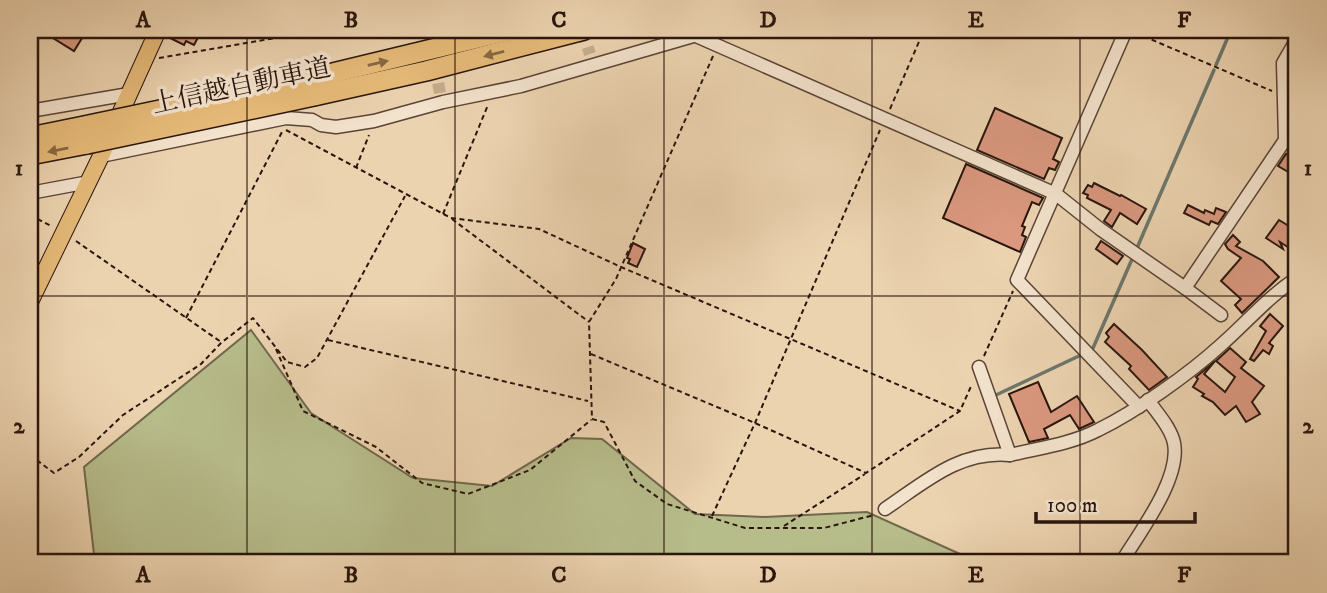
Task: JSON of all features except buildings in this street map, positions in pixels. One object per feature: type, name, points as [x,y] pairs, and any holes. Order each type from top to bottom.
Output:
[{"type":"highway","name":"上信越自動車道","points":[[30,155],[313,87],[511,30]]},
{"type":"highway","name":"上信越自動車道","points":[[313,87],[426,71],[584,30]]},
{"type":"highway","name":"上信越自動車道","points":[[30,137],[91,142]]},
{"type":"main road","points":[[30,302],[89,182],[91,142],[130,94],[158,30]]},
{"type":"street","points":[[91,142],[298,117],[336,128],[374,121],[441,97],[493,92],[591,60],[714,30]]},
{"type":"street","points":[[1121,563],[1156,505],[1173,465],[1172,439],[1144,403],[1017,280],[1127,30]]},
{"type":"street","points":[[696,36],[1056,194],[1100,229],[1221,315]]},
{"type":"street","points":[[1185,288],[1285,140],[1283,64],[1297,39]]},
{"type":"street","points":[[30,111],[130,94]]},
{"type":"street","points":[[30,193],[89,182]]},
{"type":"street","points":[[885,509],[947,466],[968,457],[994,453],[1010,455],[1096,432],[1144,403],[1219,347],[1284,286],[1297,278]]},
{"type":"street","points":[[979,367],[1010,455]]},
{"type":"path","points":[[144,61],[322,30]]},
{"type":"path","points":[[712,516],[755,423],[924,30]]},
{"type":"path","points":[[1127,30],[1284,96]]},
{"type":"path","points":[[592,419],[590,322],[616,279],[717,45]]},
{"type":"path","points":[[443,215],[493,92]]},
{"type":"path","points":[[270,121],[443,215],[539,229],[621,267],[960,411]]},
{"type":"path","points":[[356,169],[374,121]]},
{"type":"path","points":[[186,318],[284,129]]},
{"type":"path","points":[[30,455],[54,473],[79,457],[123,415],[201,364],[221,343],[253,318],[287,362],[305,366],[317,358],[405,195]]},
{"type":"path","points":[[30,215],[64,233],[221,343]]},
{"type":"path","points":[[451,218],[590,322]]},
{"type":"path","points":[[783,527],[960,411],[1017,280]]},
{"type":"path","points":[[327,340],[590,401]]},
{"type":"path","points":[[275,346],[303,411],[376,447],[422,483],[468,494],[530,470],[592,419]]},
{"type":"path","points":[[589,353],[755,423],[866,474]]},
{"type":"path","points":[[592,419],[604,422],[635,481],[667,504],[745,528],[824,528],[869,517],[885,509]]},
{"type":"green space","points":[[251,330],[311,413],[413,478],[492,486],[571,438],[602,439],[695,514],[765,517],[867,512],[980,563],[95,563],[84,467]]},
{"type":"waterway","points":[[1216,65],[1231,30]]},
{"type":"waterway","points":[[1137,248],[1214,70]]},
{"type":"waterway","points":[[1093,348],[1133,257]]},
{"type":"waterway","points":[[996,395],[1081,355]]},
{"type":"tunnel","points":[[428,30],[440,93]]},
{"type":"tunnel","points":[[582,30],[590,54]]}]
